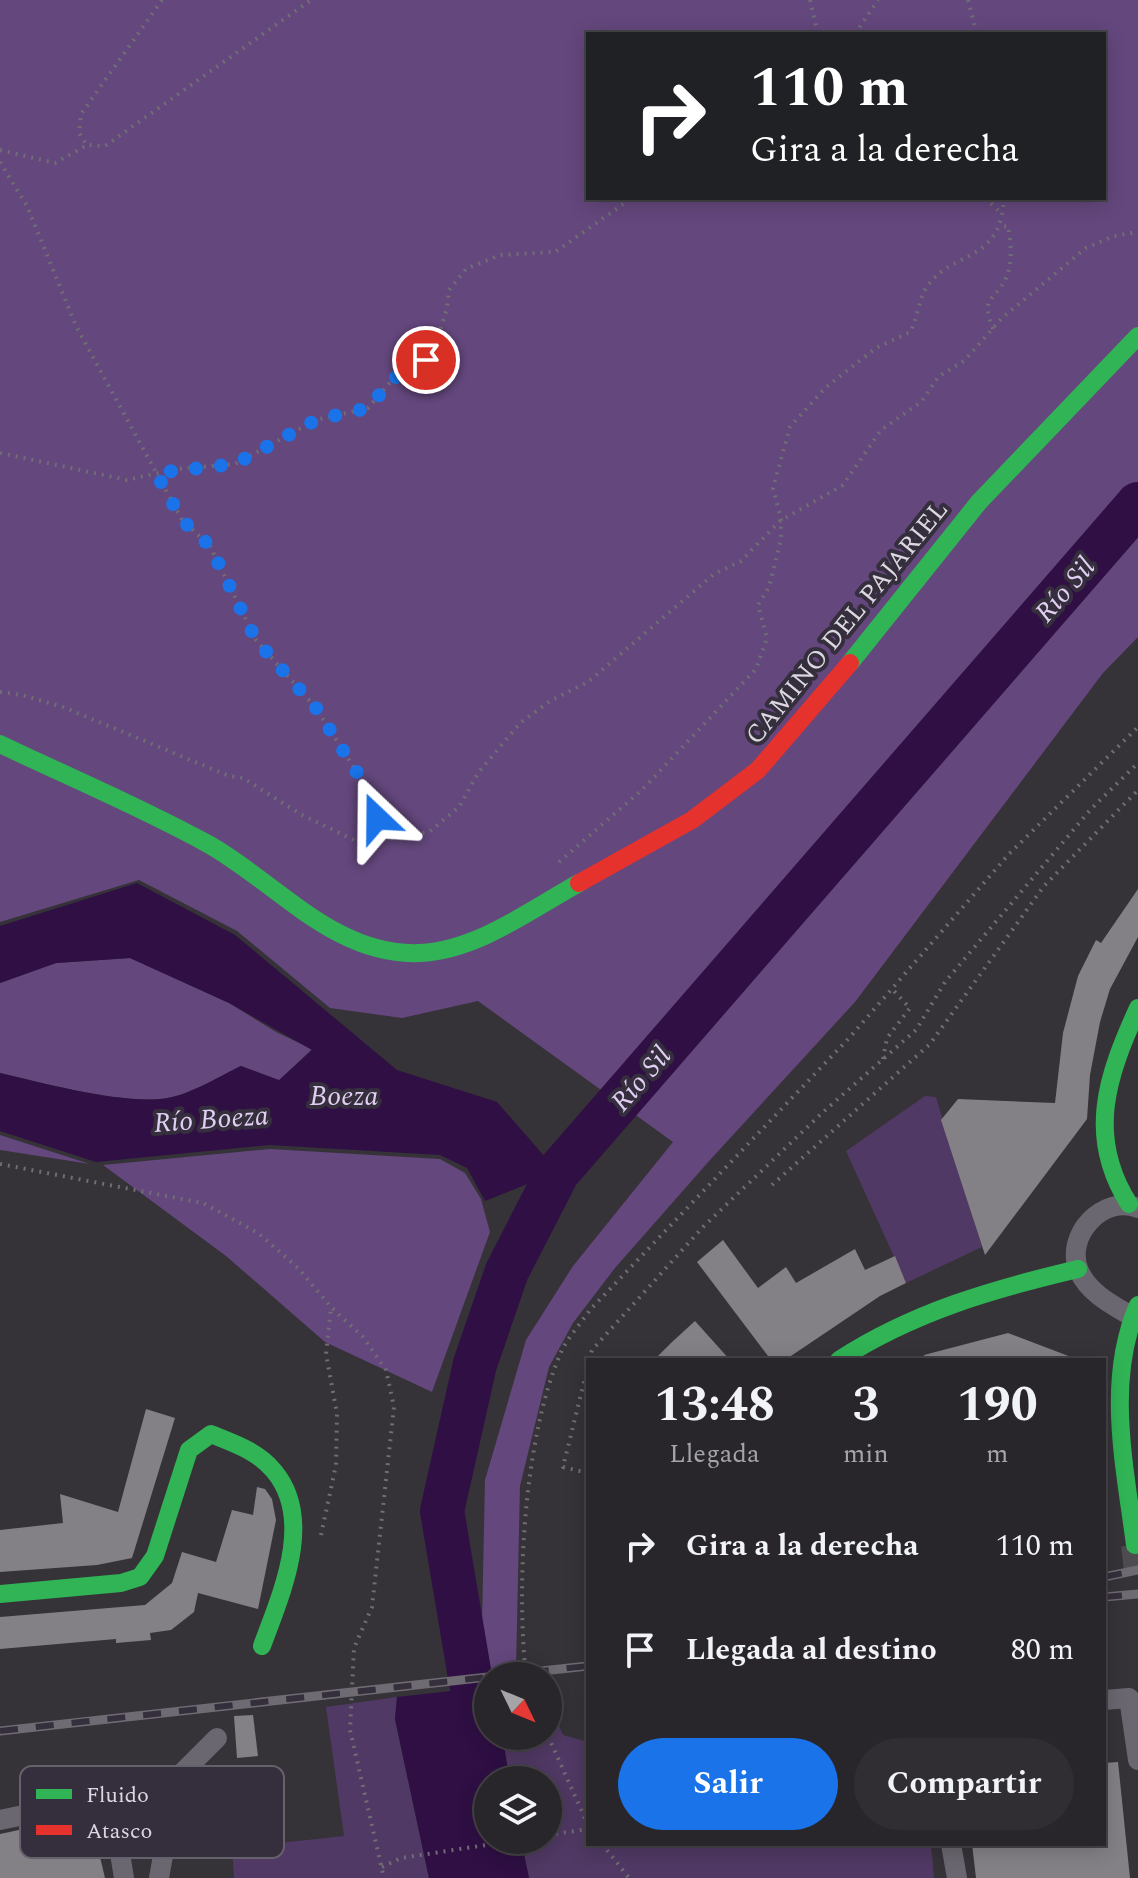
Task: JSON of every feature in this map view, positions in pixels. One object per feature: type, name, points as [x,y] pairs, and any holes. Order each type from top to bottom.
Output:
[{"type":"street","name":"CAMINO DEL PAJARIEL","points":[[0,744],[209,845],[342,936],[380,950],[420,953],[469,944],[692,820],[758,770],[819,701],[979,502],[1138,336]]},
{"type":"street","points":[[1133,1206],[1110,1171],[1105,1126],[1115,1057],[1138,1008]]},
{"type":"street","points":[[1133,1206],[1111,1207],[1094,1216],[1079,1234],[1075,1252],[1078,1269],[1088,1286],[1135,1311],[1122,1350],[1121,1381],[1135,1545]]},
{"type":"street","points":[[842,1358],[865,1342],[925,1312],[1078,1269]]},
{"type":"street","points":[[0,1594],[121,1583],[140,1577],[155,1556],[189,1450],[211,1434],[239,1443],[254,1453],[275,1469],[289,1489],[294,1541],[262,1646]]},
{"type":"street","points":[[1106,1700],[1129,1698],[1138,1760]]},
{"type":"street","points":[[189,1766],[217,1738]]},
{"type":"street","points":[[0,1820],[20,1816]]},
{"type":"street","points":[[951,1846],[957,1878]]},
{"type":"street","points":[[121,1858],[124,1878]]},
{"type":"street","points":[[159,1878],[163,1858]]},
{"type":"path","points":[[87,145],[79,133],[81,114],[162,0]]},
{"type":"path","points":[[0,150],[55,163],[87,145],[105,146],[311,0]]},
{"type":"path","points":[[810,0],[818,32]]},
{"type":"path","points":[[856,32],[878,0]]},
{"type":"path","points":[[968,0],[976,32]]},
{"type":"path","points":[[0,162],[27,206],[76,326],[182,520],[210,546],[256,640],[316,708],[358,774],[386,840]]},
{"type":"path","points":[[0,453],[127,480],[156,473],[235,464],[316,420],[368,408],[394,378],[414,370],[426,360],[443,328],[449,290],[466,269],[500,255],[555,252],[629,200]]},
{"type":"path","points":[[987,200],[1002,213]]},
{"type":"path","points":[[552,899],[550,870],[643,789],[756,669],[767,638],[758,605],[769,587],[781,539],[773,488],[790,427],[825,388],[876,348],[910,332],[929,284],[974,255],[1000,227],[1004,200]]},
{"type":"path","points":[[993,329],[986,312],[992,293],[1007,275],[1011,257],[1008,226],[1000,227]]},
{"type":"path","points":[[0,692],[63,707],[229,776],[243,778],[341,837],[367,843],[422,834],[441,824],[459,807],[478,773],[520,723],[550,701],[588,682],[714,574],[741,561],[780,521],[843,485],[881,430],[921,402],[939,376],[964,361],[993,329],[1086,248],[1138,232]]},
{"type":"path","points":[[524,1662],[521,1633],[535,1448],[563,1348],[590,1310],[850,1037],[1009,854],[1138,727]]},
{"type":"path","points":[[590,1358],[592,1350],[703,1227],[916,1030],[945,982],[1091,809],[1138,763]]},
{"type":"path","points":[[772,1185],[930,1044],[1044,886],[1138,790]]},
{"type":"path","points":[[883,1059],[887,1038],[910,1008],[891,988]]},
{"type":"path","points":[[0,1164],[203,1203],[258,1233],[298,1268],[331,1307],[363,1337],[386,1370],[394,1407],[372,1607],[354,1648],[350,1730],[384,1878]]},
{"type":"path","points":[[316,1548],[336,1465],[337,1414],[326,1354],[331,1307]]},
{"type":"path","points":[[586,1374],[563,1467],[586,1473]]},
{"type":"path","points":[[554,1750],[586,1822]]},
{"type":"path","points":[[562,1832],[586,1827]]},
{"type":"path","points":[[604,1846],[629,1878]]},
{"type":"path","points":[[382,1867],[401,1858],[474,1847]]},
{"type":"shaded area","points":[[0,0],[1138,0],[1138,637],[1103,673],[855,1002],[615,1268],[573,1323],[549,1367],[520,1486],[516,1662],[481,1662],[485,1480],[526,1340],[573,1266],[673,1142],[478,1001],[402,1018],[330,1008],[237,931],[139,880],[0,922]]},
{"type":"shaded area","points":[[130,958],[229,1003],[276,1032],[312,1049],[279,1081],[241,1066],[191,1091],[160,1099],[102,1095],[0,1073],[0,983],[56,963]]},
{"type":"shaded area","points":[[925,1096],[936,1097],[982,1247],[906,1283],[846,1151]]},
{"type":"shaded area","points":[[0,1135],[90,1164],[0,1150]]},
{"type":"shaded area","points":[[270,1149],[440,1159],[465,1173],[481,1199],[490,1232],[432,1392],[325,1342],[226,1256],[103,1165]]},
{"type":"shaded area","points":[[397,1697],[395,1720],[429,1878],[234,1878],[233,1858],[284,1858],[284,1842],[344,1836],[326,1707]]},
{"type":"shaded area","points":[[562,1733],[586,1741],[586,1846],[931,1846],[934,1878],[529,1878],[524,1854],[562,1854],[562,1766],[506,1766],[503,1750],[562,1750]]},
{"type":"water","name":"Boeza","points":[[137,883],[235,935],[397,1070],[497,1102],[558,1172],[485,1201],[467,1168],[440,1155],[270,1145],[96,1162],[0,1131],[0,1073],[102,1095],[160,1099],[191,1091],[241,1066],[279,1080],[312,1050],[229,1003],[130,958],[56,963],[0,983],[0,926]]},
{"type":"water","points":[[474,1689],[474,1750],[503,1750],[506,1766],[474,1766],[474,1854],[524,1854],[529,1878],[429,1878],[395,1719],[397,1697]]},
{"type":"building","points":[[1138,889],[1138,937],[1110,989],[1100,1022],[1090,1075],[1087,1119],[985,1255],[941,1120],[958,1099],[1055,1103],[1063,1033],[1078,976],[1096,940],[1101,943]]},
{"type":"building","points":[[723,1240],[758,1288],[786,1267],[796,1283],[855,1249],[865,1270],[895,1256],[906,1283],[880,1296],[788,1358],[769,1358],[697,1262]]},
{"type":"building","points":[[695,1321],[728,1358],[656,1358]]},
{"type":"building","points":[[1008,1333],[1074,1358],[925,1358],[924,1355]]},
{"type":"building","points":[[146,1409],[175,1418],[132,1558],[97,1565],[0,1572],[0,1530],[63,1523],[60,1494],[118,1512]]},
{"type":"building","points":[[257,1487],[265,1489],[272,1499],[276,1520],[258,1609],[198,1593],[194,1612],[171,1630],[150,1633],[151,1640],[116,1643],[116,1639],[0,1649],[0,1617],[145,1605],[172,1583],[182,1552],[216,1562],[232,1510],[253,1515]]},
{"type":"building","points":[[253,1715],[258,1756],[237,1758],[234,1716]]},
{"type":"building","points":[[1118,1762],[1130,1878],[976,1878],[972,1846],[1106,1846],[1106,1763]]},
{"type":"building","points":[[20,1830],[20,1858],[100,1858],[105,1878],[0,1878],[0,1834]]},
{"type":"waterway","name":"Río Sil","points":[[485,1766],[442,1511],[475,1364],[507,1271],[558,1172],[1138,504]]},
{"type":"tunnel","points":[[1135,1545],[1138,1571]]},
{"type":"railway","points":[[1106,1577],[1138,1570]]},
{"type":"railway","points":[[1106,1597],[1138,1594]]},
{"type":"railway","points":[[562,1669],[586,1666]]},
{"type":"railway","points":[[0,1731],[474,1679]]},
{"type":"traffic: fast","points":[[850,663],[979,502],[1138,336]]},
{"type":"traffic: fast","points":[[0,744],[183,830],[233,860],[333,930],[389,951],[420,953],[462,945],[503,927],[579,883]]},
{"type":"traffic: fast","points":[[1129,1204],[1108,1154],[1106,1106],[1117,1058],[1138,1008]]},
{"type":"traffic: fast","points":[[842,1358],[896,1328],[954,1304],[1078,1269]]},
{"type":"traffic: fast","points":[[1135,1545],[1120,1424],[1120,1394],[1122,1363],[1138,1305]]},
{"type":"traffic: fast","points":[[0,1594],[121,1583],[140,1577],[155,1556],[189,1450],[211,1434],[245,1448],[268,1464],[286,1490],[292,1512],[293,1534],[285,1581],[262,1646]]},
{"type":"traffic: jam","points":[[579,883],[692,820],[758,770],[850,663]]},
{"type":"route","points":[[377,818],[358,774],[316,708],[256,640],[210,546],[182,520],[156,473],[235,464],[316,420],[368,408],[394,378],[414,370],[426,360]]},
{"type":"water label","name":"Río Boeza","points":[[211,1118]]}]
